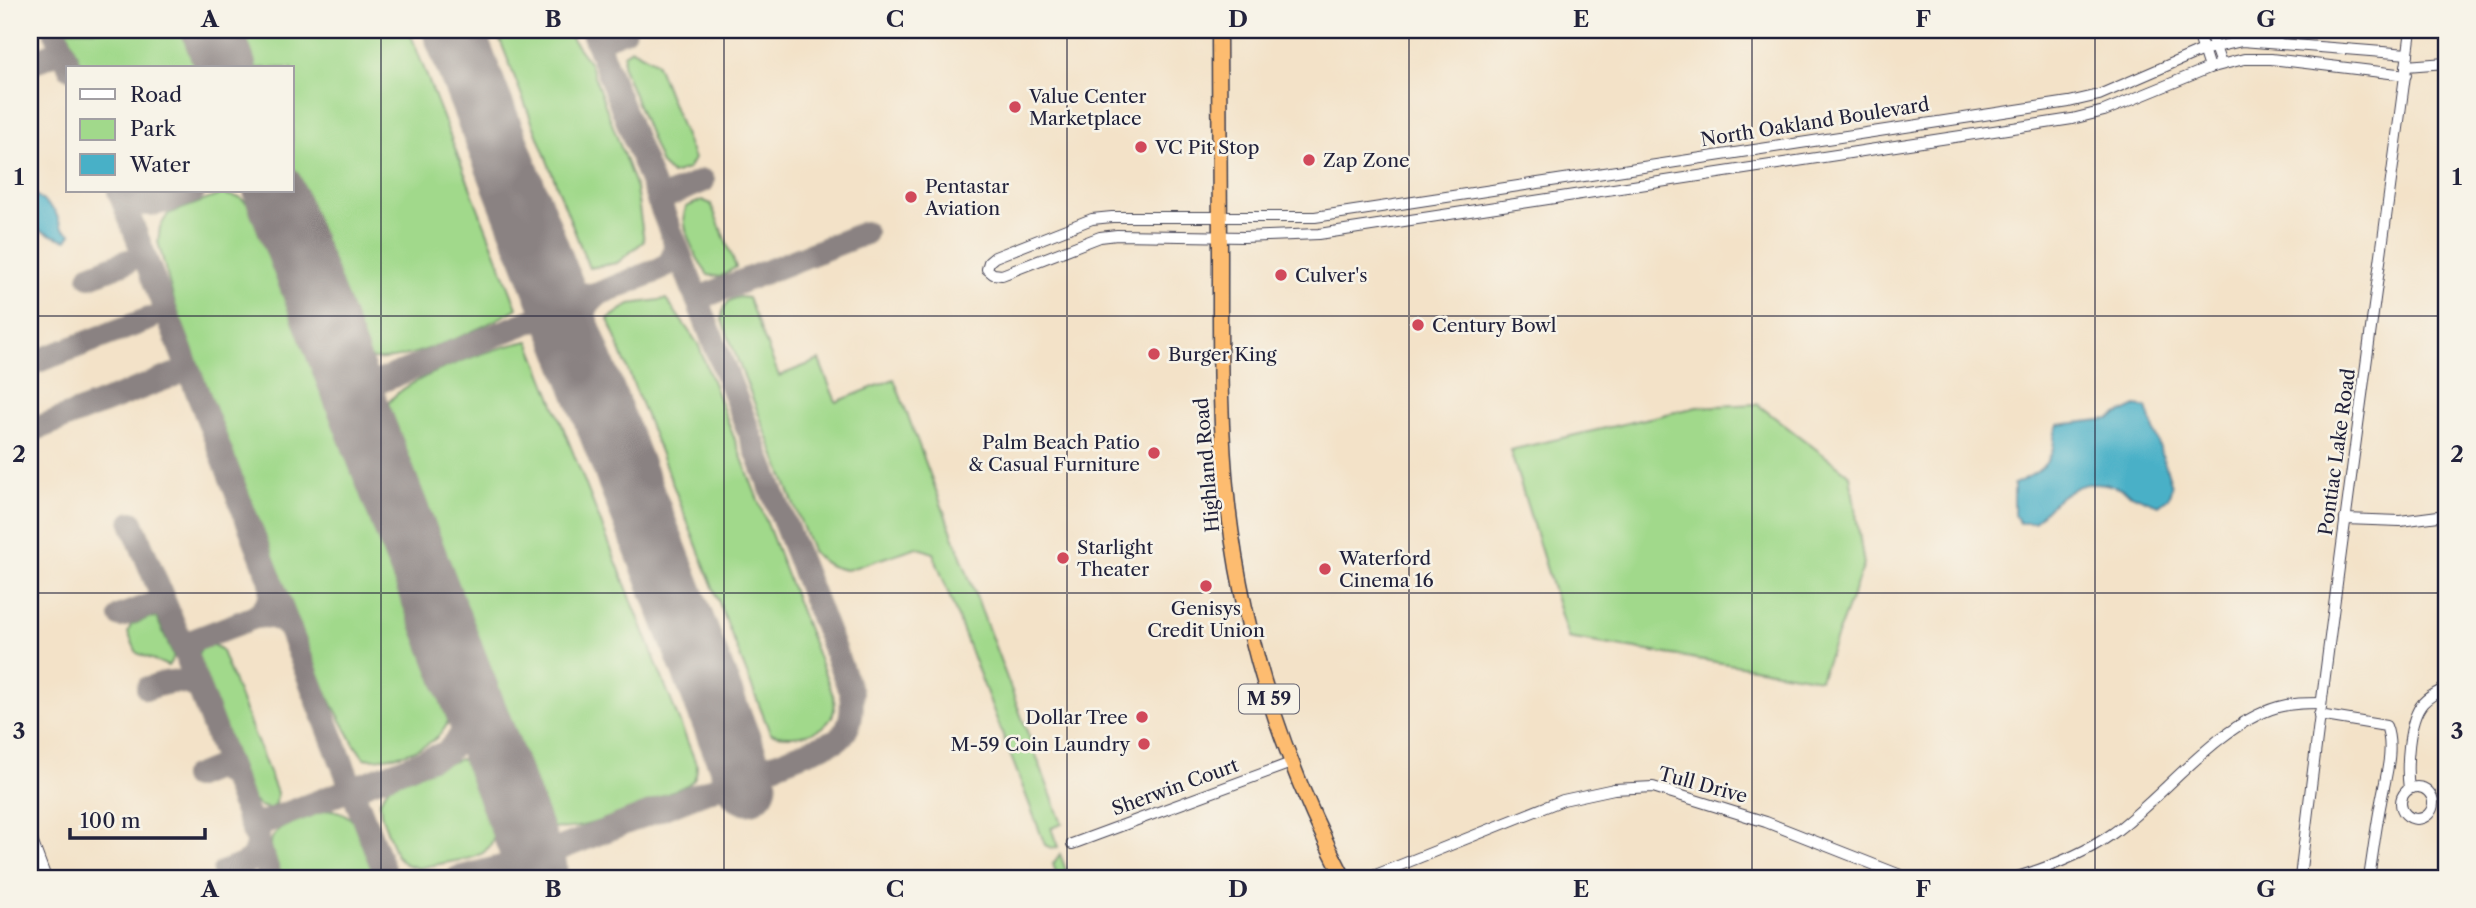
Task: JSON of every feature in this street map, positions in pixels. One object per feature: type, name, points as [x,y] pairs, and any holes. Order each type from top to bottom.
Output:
[{"type":"highway","name":"Highland Road","points":[[1219,30],[1219,380],[1228,507],[1251,633],[1268,697],[1313,816],[1344,878]]},
{"type":"street","points":[[2197,30],[2209,68]]},
{"type":"street","points":[[2209,30],[2221,64]]},
{"type":"street","name":"Pontiac Lake Road","points":[[2300,878],[2319,715],[2411,30]]},
{"type":"street","name":"North Oakland Boulevard","points":[[2408,54],[2254,40],[2203,50],[2099,95],[2069,102],[1315,217],[1092,219],[995,257],[989,262],[987,269],[993,274],[1002,275],[1100,237],[1329,233],[2072,119],[2104,111],[2209,68],[2255,58],[2406,71],[2446,63]]},
{"type":"street","points":[[2345,519],[2400,521],[2446,515]]},
{"type":"street","points":[[2409,789],[2408,760],[2414,718],[2426,700],[2446,688]]},
{"type":"street","points":[[2014,878],[2093,846],[2113,833],[2194,762],[2245,722],[2275,708],[2295,703],[2321,703]]},
{"type":"street","points":[[2319,715],[2386,726],[2388,731],[2390,740],[2387,769],[2369,878]]},
{"type":"street","name":"Sherwin Court","points":[[1072,844],[1291,763]]},
{"type":"street","name":"Tull Drive","points":[[1368,878],[1563,800],[1615,789],[1653,788],[1755,818],[1908,878]]},
{"type":"street","points":[[30,835],[46,878]]},
{"type":"green space","points":[[67,30],[187,30],[201,66],[81,66]]},
{"type":"green space","points":[[233,30],[409,30],[517,308],[464,335],[419,352],[378,359],[363,357],[356,347],[294,184],[294,66],[248,66]]},
{"type":"green space","points":[[565,30],[589,62],[636,188],[644,241],[617,263],[589,268],[497,32]]},
{"type":"green space","points":[[632,49],[656,62],[694,159],[688,169],[672,174],[661,164],[623,67],[624,54]]},
{"type":"green space","points":[[222,194],[241,198],[257,212],[448,696],[450,712],[439,736],[428,744],[400,755],[364,758],[324,689],[176,308],[158,242],[160,227],[168,214]]},
{"type":"green space","points":[[702,200],[711,204],[736,267],[720,277],[708,275],[687,233],[684,215],[686,207]]},
{"type":"green space","points":[[740,297],[748,298],[779,376],[819,360],[836,402],[894,379],[1062,824],[1051,828],[1058,847],[1045,845],[933,553],[917,547],[847,570],[828,564],[812,551],[722,320],[726,304]]},
{"type":"green space","points":[[666,299],[698,344],[833,695],[835,707],[831,717],[815,731],[792,736],[770,733],[608,319],[630,304]]},
{"type":"green space","points":[[529,341],[697,766],[695,777],[687,785],[619,814],[564,829],[550,826],[540,816],[384,423],[385,409],[389,402],[414,383],[454,364]]},
{"type":"green space","points":[[1757,404],[1850,475],[1864,565],[1820,679],[1568,638],[1510,450],[1697,407]]},
{"type":"green space","points":[[151,617],[157,618],[174,657],[168,666],[137,653],[128,633],[131,625]]},
{"type":"green space","points":[[205,645],[221,649],[277,793],[276,804],[271,809],[259,806],[250,797],[198,663],[198,653]]},
{"type":"green space","points":[[460,759],[473,764],[497,821],[490,846],[483,853],[471,858],[418,868],[405,864],[396,855],[381,814],[380,801],[383,795],[391,784]]},
{"type":"green space","points":[[333,810],[346,815],[355,825],[373,878],[282,878],[271,848],[274,835],[301,819]]},
{"type":"green space","points":[[1060,854],[1069,878],[1058,878],[1053,864]]},
{"type":"water","points":[[30,190],[55,211],[62,228],[71,234],[67,240],[30,229]]},
{"type":"water","points":[[2136,406],[2147,408],[2172,486],[2168,498],[2159,505],[2118,488],[2093,483],[2082,485],[2061,496],[2034,523],[2020,523],[2014,515],[2014,484],[2032,475],[2046,463],[2054,446],[2058,425],[2109,419]]},
{"type":"taxiway","points":[[55,30],[69,66]]},
{"type":"taxiway","points":[[464,58],[465,40],[469,30]]},
{"type":"taxiway","points":[[458,878],[533,859],[837,740],[849,725],[851,693],[592,30]]},
{"type":"taxiway","points":[[596,41],[624,30]]},
{"type":"taxiway","points":[[30,63],[63,50]]},
{"type":"taxiway","points":[[658,200],[703,181]]},
{"type":"taxiway","points":[[119,192],[384,871]]},
{"type":"taxiway","points":[[123,192],[130,198],[147,204],[191,192]]},
{"type":"taxiway","points":[[256,192],[267,199],[287,224]]},
{"type":"taxiway","points":[[697,299],[865,233]]},
{"type":"taxiway","points":[[344,372],[359,383],[373,384],[658,270],[671,260],[675,244]]},
{"type":"taxiway","points":[[90,276],[128,261]]},
{"type":"taxiway","points":[[547,272],[568,290],[595,295]]},
{"type":"taxiway","points":[[577,347],[580,318],[598,295]]},
{"type":"taxiway","points":[[30,364],[149,319]]},
{"type":"taxiway","points":[[30,431],[174,375]]},
{"type":"taxiway","points":[[359,410],[364,393],[373,384]]},
{"type":"taxiway","points":[[132,523],[187,657],[271,878]]},
{"type":"taxiway","points":[[271,580],[269,601],[255,617],[274,618],[290,629]]},
{"type":"taxiway","points":[[121,616],[153,604],[167,609]]},
{"type":"taxiway","points":[[195,640],[255,617]]},
{"type":"taxiway","points":[[148,688],[172,682],[197,687]]},
{"type":"taxiway","points":[[252,827],[445,753],[458,740],[465,726],[469,693]]},
{"type":"taxiway","points":[[733,747],[751,761],[773,765]]},
{"type":"taxiway","points":[[194,777],[216,768],[231,775]]},
{"type":"taxiway","points":[[224,872],[250,860],[256,850],[258,833]]},
{"type":"runway","points":[[212,30],[225,66]]},
{"type":"runway","points":[[453,30],[747,784]]},
{"type":"runway","points":[[274,192],[537,868]]},
{"type":"place","name":"Value Center Marketplace","points":[[1015,107]]},
{"type":"place","name":"VC Pit Stop","points":[[1141,147]]},
{"type":"place","name":"Zap Zone","points":[[1309,160]]},
{"type":"place","name":"Pentastar Aviation","points":[[911,197]]},
{"type":"place","name":"Culver's","points":[[1281,275]]},
{"type":"place","name":"Century Bowl","points":[[1418,325]]},
{"type":"place","name":"Burger King","points":[[1154,354]]},
{"type":"place","name":"Palm Beach Patio & Casual Furniture","points":[[1154,453]]},
{"type":"place","name":"Starlight Theater","points":[[1063,558]]},
{"type":"place","name":"Waterford Cinema 16","points":[[1325,569]]},
{"type":"place","name":"Genisys Credit Union","points":[[1206,586]]},
{"type":"place","name":"Dollar Tree","points":[[1142,717]]},
{"type":"place","name":"M-59 Coin Laundry","points":[[1144,744]]}]
